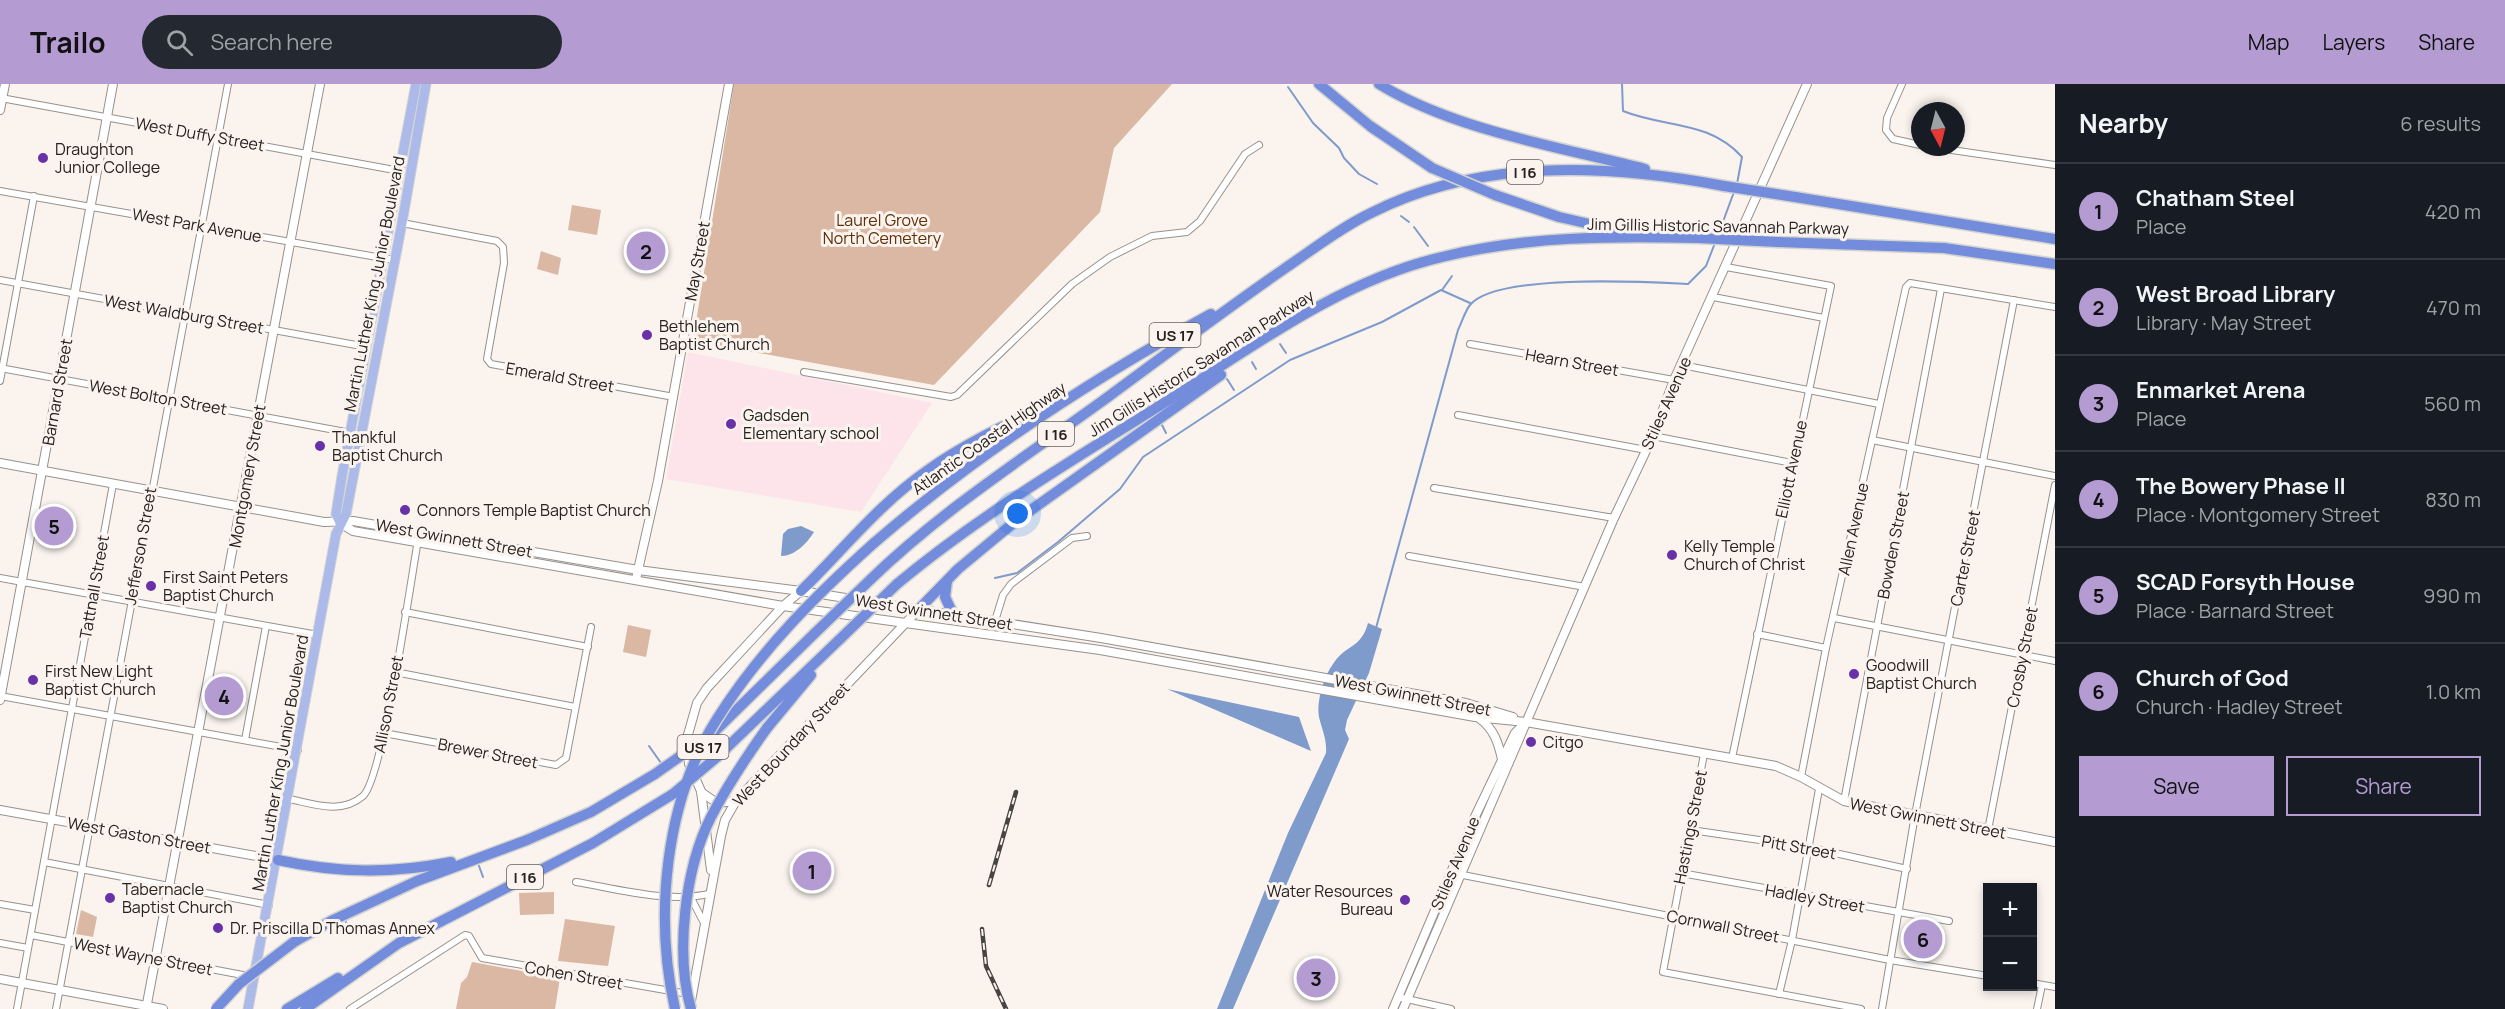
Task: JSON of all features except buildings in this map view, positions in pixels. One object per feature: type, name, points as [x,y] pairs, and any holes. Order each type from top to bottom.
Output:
[{"type":"highway","points":[[1319,84],[1370,126],[1432,168],[1495,195],[1559,217],[1650,237]]},
{"type":"highway","points":[[1379,84],[1430,110],[1474,125],[1683,178]]},
{"type":"highway","name":"Jim Gillis Historic Savannah Parkway","points":[[478,857],[527,840],[591,812],[655,774],[713,733],[900,551],[947,513],[1247,295],[1341,230],[1405,198],[1467,181],[1529,172],[1589,168],[1683,178],[2055,239]]},
{"type":"highway","name":"Jim Gillis Historic Savannah Parkway","points":[[376,959],[399,943],[639,817],[673,794],[717,757],[897,584],[946,543],[1321,305],[1399,269],[1442,256],[1519,243],[1565,239],[1650,237],[1944,248],[2055,264]]},
{"type":"highway","name":"Atlantic Coastal Highway","points":[[675,1009],[669,980],[666,928],[668,869],[679,812],[698,756],[717,719],[757,664],[832,581],[874,543],[960,473],[1105,377],[1247,295]]},
{"type":"highway","points":[[918,610],[948,580],[1017,520],[1218,377],[1249,350]]},
{"type":"highway","points":[[801,591],[871,520],[926,471],[990,434],[1105,377]]},
{"type":"highway","points":[[948,580],[945,597],[953,615]]},
{"type":"highway","name":"US 17","points":[[690,1009],[683,965],[682,941],[692,877],[710,818],[767,728],[836,643]]},
{"type":"highway","points":[[278,860],[347,872],[380,872],[421,868],[478,857]]},
{"type":"highway","name":"I 16","points":[[216,1009],[239,984],[294,942],[331,921],[406,886],[478,857]]},
{"type":"highway","points":[[287,1009],[333,981],[376,959]]},
{"type":"highway","name":"I 16","points":[[305,1009],[376,959]]},
{"type":"main road","points":[[0,110],[5,84]]},
{"type":"main road","name":"Montgomery Street","points":[[146,1008],[320,84]]},
{"type":"main road","name":"Martin Luther King Junior Boulevard","points":[[339,523],[336,514],[416,84]]},
{"type":"main road","name":"Martin Luther King Junior Boulevard","points":[[248,1009],[278,860],[339,523],[346,514],[402,223],[426,84]]},
{"type":"main road","name":"West Gwinnett Street","points":[[0,463],[339,523],[353,531],[418,543],[636,579],[758,602],[1100,650],[1379,700],[1479,717],[1526,722],[1776,766],[1802,777],[1819,789],[1844,801],[2055,842]]},
{"type":"main road","name":"West Gwinnett Street","points":[[339,523],[353,520],[638,570],[801,591],[995,621],[1483,706],[1526,722]]},
{"type":"main road","points":[[712,876],[700,791],[690,764],[687,738],[697,703],[707,688],[783,606],[801,591]]},
{"type":"main road","points":[[758,602],[767,616],[763,629]]},
{"type":"main road","name":"West Boundary Street","points":[[690,1009],[712,876],[723,828],[736,801],[918,610]]},
{"type":"main road","points":[[1479,717],[1489,725],[1497,740],[1502,759]]},
{"type":"main road","points":[[700,791],[717,803],[736,801]]},
{"type":"street","name":"Barnard Street","points":[[0,697],[113,84]]},
{"type":"street","name":"Jefferson Street","points":[[56,1009],[199,226],[228,84]]},
{"type":"street","name":"May Street","points":[[636,579],[674,397],[729,84]]},
{"type":"street","name":"Stiles Avenue","points":[[1455,873],[1526,722],[1614,518],[1653,436],[1674,380],[1683,365],[1807,84]]},
{"type":"street","points":[[1902,84],[1887,118],[1886,130],[1893,139],[1911,143]]},
{"type":"street","name":"West Duffy Street","points":[[1,98],[400,171]]},
{"type":"street","points":[[804,372],[951,397],[957,394],[1072,284],[1110,257],[1152,236],[1186,232],[1200,221],[1245,154],[1259,145]]},
{"type":"street","points":[[1965,152],[2055,165]]},
{"type":"street","name":"West Park Avenue","points":[[0,191],[394,260]]},
{"type":"street","points":[[0,381],[34,196]]},
{"type":"street","name":"Emerald Street","points":[[402,223],[497,242],[503,247],[504,263],[487,359],[490,364],[674,397]]},
{"type":"street","name":"Elliott Avenue","points":[[1726,267],[1830,286],[1732,758]]},
{"type":"street","name":"West Waldburg Street","points":[[0,280],[367,347]]},
{"type":"street","name":"Allen Avenue","points":[[1802,777],[1826,648],[1904,293],[1910,283],[1941,289]]},
{"type":"street","points":[[1941,289],[2055,307]]},
{"type":"street","name":"Bowden Street","points":[[1844,801],[1941,289]]},
{"type":"street","points":[[1713,297],[1824,318]]},
{"type":"street","name":"Carter Street","points":[[1882,1009],[1915,815],[2014,300]]},
{"type":"street","name":"Hearn Street","points":[[1470,344],[1674,380]]},
{"type":"street","points":[[1683,365],[1809,388],[1879,404]]},
{"type":"street","name":"West Bolton Street","points":[[1,368],[351,432]]},
{"type":"street","points":[[1458,416],[1646,450]]},
{"type":"street","points":[[1653,436],[1792,463]]},
{"type":"street","points":[[1872,440],[2055,476]]},
{"type":"street","name":"Tattnall Street","points":[[17,1009],[113,484]]},
{"type":"street","name":"Crosby Street","points":[[1988,830],[2055,485]]},
{"type":"street","points":[[1434,488],[1614,518]]},
{"type":"street","name":"Allison Street","points":[[289,799],[337,808],[363,796],[374,775],[384,733],[419,533]]},
{"type":"street","points":[[995,621],[1003,595],[1011,584],[1072,538],[1087,536]]},
{"type":"street","points":[[1410,556],[1585,587]]},
{"type":"street","points":[[0,578],[319,636]]},
{"type":"street","points":[[405,612],[588,647]]},
{"type":"street","points":[[1834,618],[2055,661]]},
{"type":"street","points":[[245,740],[266,626]]},
{"type":"street","name":"Brewer Street","points":[[384,733],[556,765],[566,758],[591,627]]},
{"type":"street","points":[[1757,634],[1826,648]]},
{"type":"street","points":[[395,672],[575,707]]},
{"type":"street","points":[[0,697],[298,750]]},
{"type":"street","name":"Stiles Avenue","points":[[1393,1009],[1402,999],[1502,759],[1515,733],[1526,722]]},
{"type":"street","name":"Hastings Street","points":[[1704,754],[1663,972],[1779,994]]},
{"type":"street","points":[[1819,789],[1792,940],[1779,994],[1861,1009]]},
{"type":"street","name":"West Gaston Street","points":[[0,810],[278,860]]},
{"type":"street","name":"Pitt Street","points":[[1691,830],[1808,847],[1907,869]]},
{"type":"street","points":[[44,862],[269,905]]},
{"type":"street","name":"Cornwall Street","points":[[1455,873],[1890,960],[1983,975]]},
{"type":"street","name":"Hadley Street","points":[[1681,873],[1948,921]]},
{"type":"street","points":[[576,882],[650,894],[690,896],[709,894]]},
{"type":"street","points":[[690,896],[705,923]]},
{"type":"street","points":[[0,904],[35,910]]},
{"type":"street","name":"West Wayne Street","points":[[31,935],[255,978]]},
{"type":"street","name":"Cohen Street","points":[[350,1009],[467,936],[482,958],[692,994]]},
{"type":"street","points":[[0,943],[28,948]]},
{"type":"street","points":[[0,979],[146,1008],[163,1009]]},
{"type":"street","points":[[2037,984],[2055,987]]},
{"type":"street","points":[[2037,1009],[2042,985]]},
{"type":"street","name":"Stiles Avenue","points":[[1402,999],[1403,1009]]},
{"type":"street","points":[[1402,999],[1451,1009]]},
{"type":"shaded area","name":"Gadsden Elementary school","points":[[688,352],[932,403],[861,512],[666,479]]},
{"type":"green space","name":"Laurel Grove North Cemetery","points":[[734,84],[1172,84],[1114,148],[1100,212],[934,385],[693,341]]},
{"type":"green space","points":[[572,205],[601,210],[597,235],[568,230]]},
{"type":"green space","points":[[541,251],[561,258],[558,275],[537,269]]},
{"type":"green space","points":[[628,625],[651,630],[646,657],[623,652]]},
{"type":"green space","points":[[554,892],[554,914],[520,915],[519,893]]},
{"type":"green space","points":[[81,910],[97,917],[93,937],[76,934]]},
{"type":"green space","points":[[565,919],[615,926],[608,966],[558,961]]},
{"type":"green space","points":[[472,962],[560,978],[555,1009],[456,1009],[461,983],[467,977]]},
{"type":"water","points":[[801,526],[814,532],[800,548],[791,554],[781,556],[783,534],[788,529]]},
{"type":"water","points":[[1368,623],[1382,629],[1369,673],[1347,720],[1345,730],[1349,739],[1233,1009],[1217,1009],[1288,833],[1326,753],[1318,711],[1324,682],[1333,664],[1361,638]]},
{"type":"water","points":[[1167,689],[1299,717],[1311,751]]},
{"type":"waterway","points":[[1622,84],[1623,111],[1686,126],[1729,145],[1742,157],[1737,184]]},
{"type":"waterway","points":[[1288,87],[1313,123],[1339,148],[1344,158],[1359,174],[1377,184]]},
{"type":"waterway","points":[[1718,235],[1734,192]]},
{"type":"waterway","points":[[1401,216],[1409,222]]},
{"type":"waterway","points":[[1414,227],[1428,246]]},
{"type":"waterway","points":[[1376,628],[1458,330],[1470,305],[1485,295],[1509,288],[1540,284],[1608,281],[1688,284],[1706,266],[1715,243]]},
{"type":"waterway","points":[[1442,290],[1452,276]]},
{"type":"waterway","points":[[995,578],[1017,573],[1058,542],[1120,489],[1143,457],[1290,360],[1382,322],[1441,290],[1470,303]]},
{"type":"waterway","points":[[1280,344],[1286,353]]},
{"type":"waterway","points":[[1252,362],[1256,369]]},
{"type":"waterway","points":[[1227,379],[1234,390]]},
{"type":"waterway","points":[[1161,423],[1166,433]]},
{"type":"waterway","points":[[649,746],[661,763]]},
{"type":"waterway","points":[[479,866],[483,877]]},
{"type":"waterway","points":[[346,922],[353,935]]},
{"type":"railway","points":[[989,885],[1016,792]]},
{"type":"railway","points":[[982,929],[986,966],[1006,1009]]},
{"type":"place","name":"Draughton Junior College","points":[[43,158]]},
{"type":"place","name":"West Broad Library","points":[[646,251]]},
{"type":"place","name":"Bethlehem Baptist Church","points":[[647,335]]},
{"type":"place","name":"Gadsden Elementary school","points":[[731,424]]},
{"type":"place","name":"Thankful Baptist Church","points":[[320,446]]},
{"type":"place","name":"Connors Temple Baptist Church","points":[[405,510]]},
{"type":"place","name":"SCAD Forsyth House","points":[[54,526]]},
{"type":"place","name":"Kelly Temple Church of Christ","points":[[1672,555]]},
{"type":"place","name":"First Saint Peters Baptist Church","points":[[151,586]]},
{"type":"place","name":"Goodwill Baptist Church","points":[[1854,674]]},
{"type":"place","name":"First New Light Baptist Church","points":[[33,680]]},
{"type":"place","name":"The Bowery Phase II","points":[[224,696]]},
{"type":"place","name":"Citgo","points":[[1531,742]]},
{"type":"place","name":"Chatham Steel","points":[[812,871]]},
{"type":"place","name":"Tabernacle Baptist Church","points":[[110,898]]},
{"type":"place","name":"Water Resources Bureau","points":[[1405,900]]},
{"type":"place","name":"Dr. Priscilla D Thomas Annex","points":[[218,928]]},
{"type":"place","name":"Church of God","points":[[1923,939]]},
{"type":"place","name":"Enmarket Arena","points":[[1316,978]]}]
